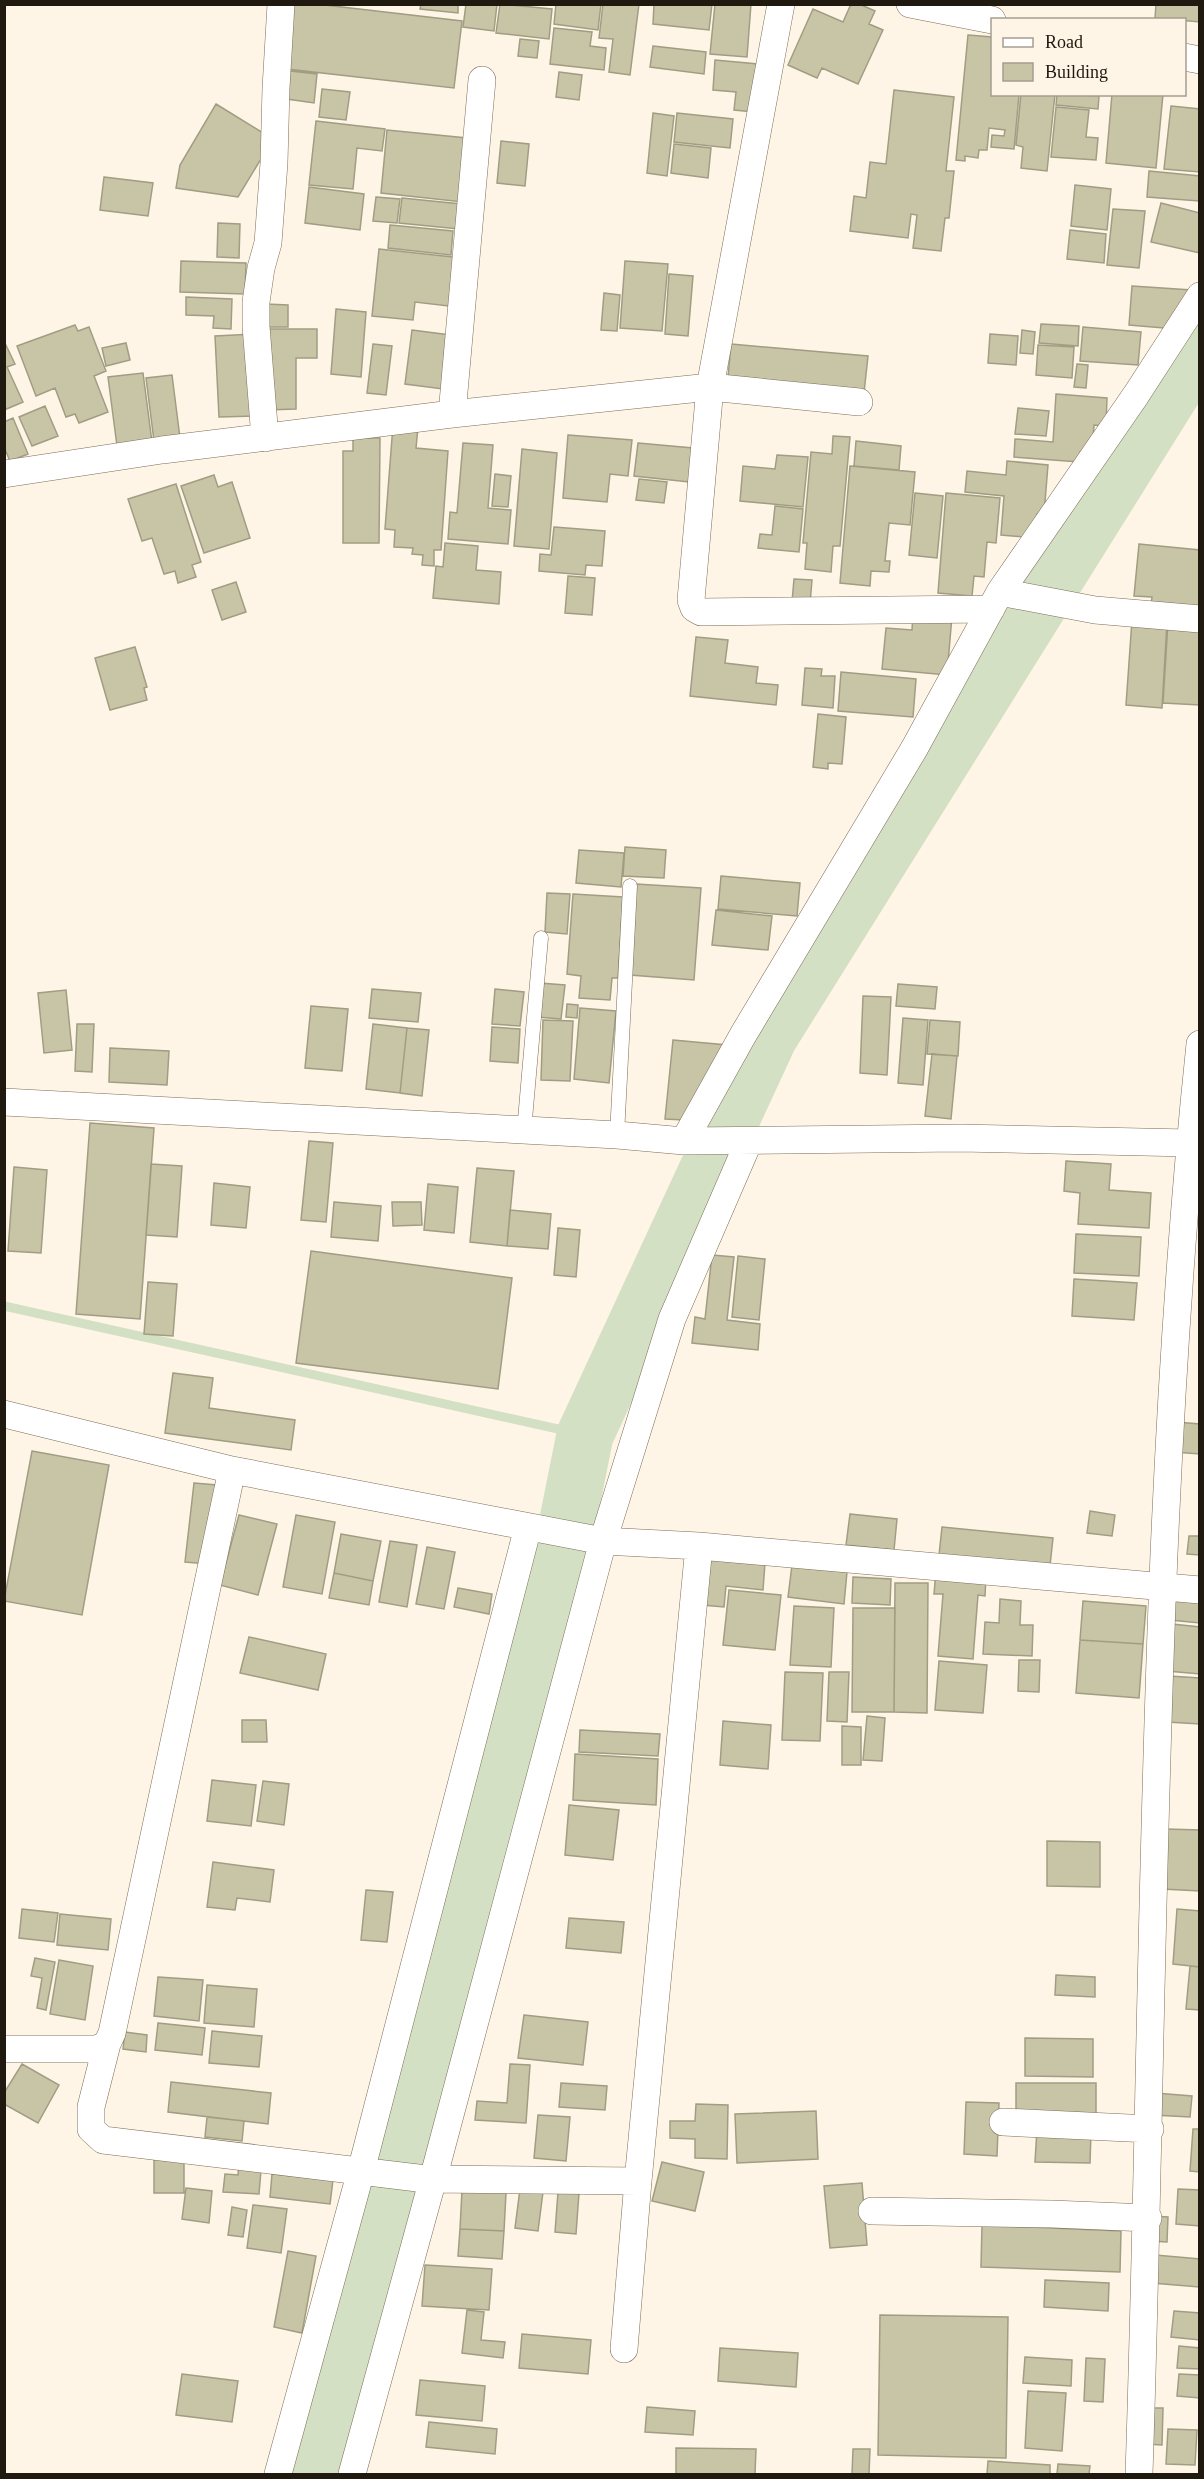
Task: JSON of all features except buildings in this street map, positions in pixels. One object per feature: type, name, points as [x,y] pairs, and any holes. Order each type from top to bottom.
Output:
[{"type":"street","points":[[265,438],[256,302],[261,268],[268,243],[281,4]]},
{"type":"street","points":[[781,4],[710,387],[691,600],[694,608],[701,612],[1029,598],[1095,610],[1200,619]]},
{"type":"street","points":[[910,4],[991,20]]},
{"type":"street","points":[[452,414],[482,80]]},
{"type":"street","points":[[687,1141],[743,1035],[914,749],[996,600],[1136,395],[1200,296]]},
{"type":"street","points":[[4,474],[162,450],[452,414],[710,387],[859,402]]},
{"type":"street","points":[[1147,2474],[1148,2218],[1161,1587],[1189,1143],[1200,1044]]},
{"type":"street","points":[[4,1102],[617,1135],[687,1141],[960,1138],[1189,1143]]},
{"type":"street","points":[[352,2475],[594,1540],[672,1319],[743,1141]]},
{"type":"street","points":[[4,1414],[232,1470],[594,1540],[699,1546],[1200,1590]]},
{"type":"street","points":[[232,1470],[117,2017],[107,2044],[91,2107],[91,2129],[104,2140],[430,2179],[638,2181]]},
{"type":"street","points":[[278,2475],[368,2172],[528,1527]]},
{"type":"street","points":[[624,2349],[699,1546]]},
{"type":"street","points":[[4,2049],[97,2049],[107,2044]]},
{"type":"street","points":[[1003,2122],[1150,2129]]},
{"type":"street","points":[[872,2211],[1148,2218]]},
{"type":"lane","points":[[617,1135],[630,886]]},
{"type":"lane","points":[[524,1131],[541,938]]},
{"type":"waterway","points":[[313,2474],[556,1580],[585,1435],[769,1037],[1200,347]]},
{"type":"waterway","points":[[4,1306],[585,1435]]}]
